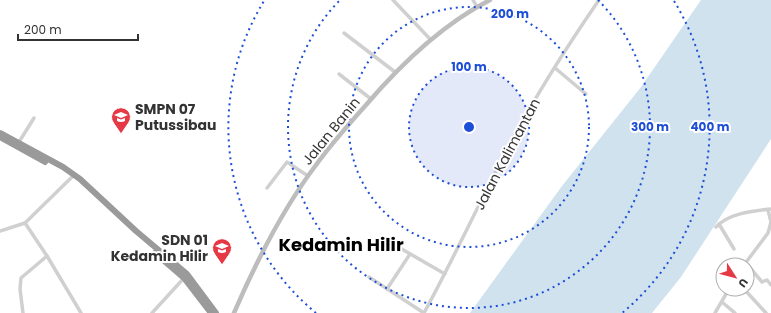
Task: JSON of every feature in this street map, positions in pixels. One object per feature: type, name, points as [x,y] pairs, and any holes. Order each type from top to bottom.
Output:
[{"type":"highway","points":[[0,133],[19,142],[72,177],[90,192],[184,278],[211,313]]},
{"type":"highway","points":[[0,138],[77,176],[134,232],[187,274],[216,313]]},
{"type":"street","points":[[393,0],[430,39]]},
{"type":"street","points":[[472,0],[477,7]]},
{"type":"street","name":"Jalan Banin","points":[[234,313],[268,241],[308,176],[332,144],[395,72],[430,39],[477,7],[490,0]]},
{"type":"street","name":"Jalan Kalimantan","points":[[424,313],[513,139],[555,68],[599,0]]},
{"type":"street","points":[[344,34],[395,72]]},
{"type":"street","points":[[555,68],[586,94]]},
{"type":"street","points":[[339,74],[371,99]]},
{"type":"street","points":[[19,142],[34,118]]},
{"type":"street","points":[[267,188],[287,162],[308,176]]},
{"type":"street","points":[[0,231],[25,223],[72,177]]},
{"type":"street","points":[[734,249],[718,225],[730,218],[743,214],[769,210],[770,222],[768,233],[750,257]]},
{"type":"street","points":[[25,223],[47,256],[81,313]]},
{"type":"street","points":[[393,244],[445,274]]},
{"type":"street","points":[[387,289],[410,254]]},
{"type":"street","points":[[23,313],[20,289],[21,278],[47,256]]},
{"type":"street","points":[[755,275],[762,282],[766,280],[771,285]]},
{"type":"street","points":[[369,277],[424,313]]},
{"type":"street","points":[[152,313],[184,278]]},
{"type":"street","points":[[715,313],[725,297]]},
{"type":"street","points":[[751,297],[766,313]]},
{"type":"street","points":[[722,302],[735,313]]},
{"type":"water","points":[[701,0],[771,0],[771,139],[681,277],[652,313],[470,313],[562,186],[641,87]]},
{"type":"place","name":"SMPN 07 Putussibau","points":[[121,134]]},
{"type":"place","name":"SDN 01 Kedamin Hilir","points":[[222,265]]},
{"type":"district","name":"Kedamin Hilir","points":[[341,245]]}]
